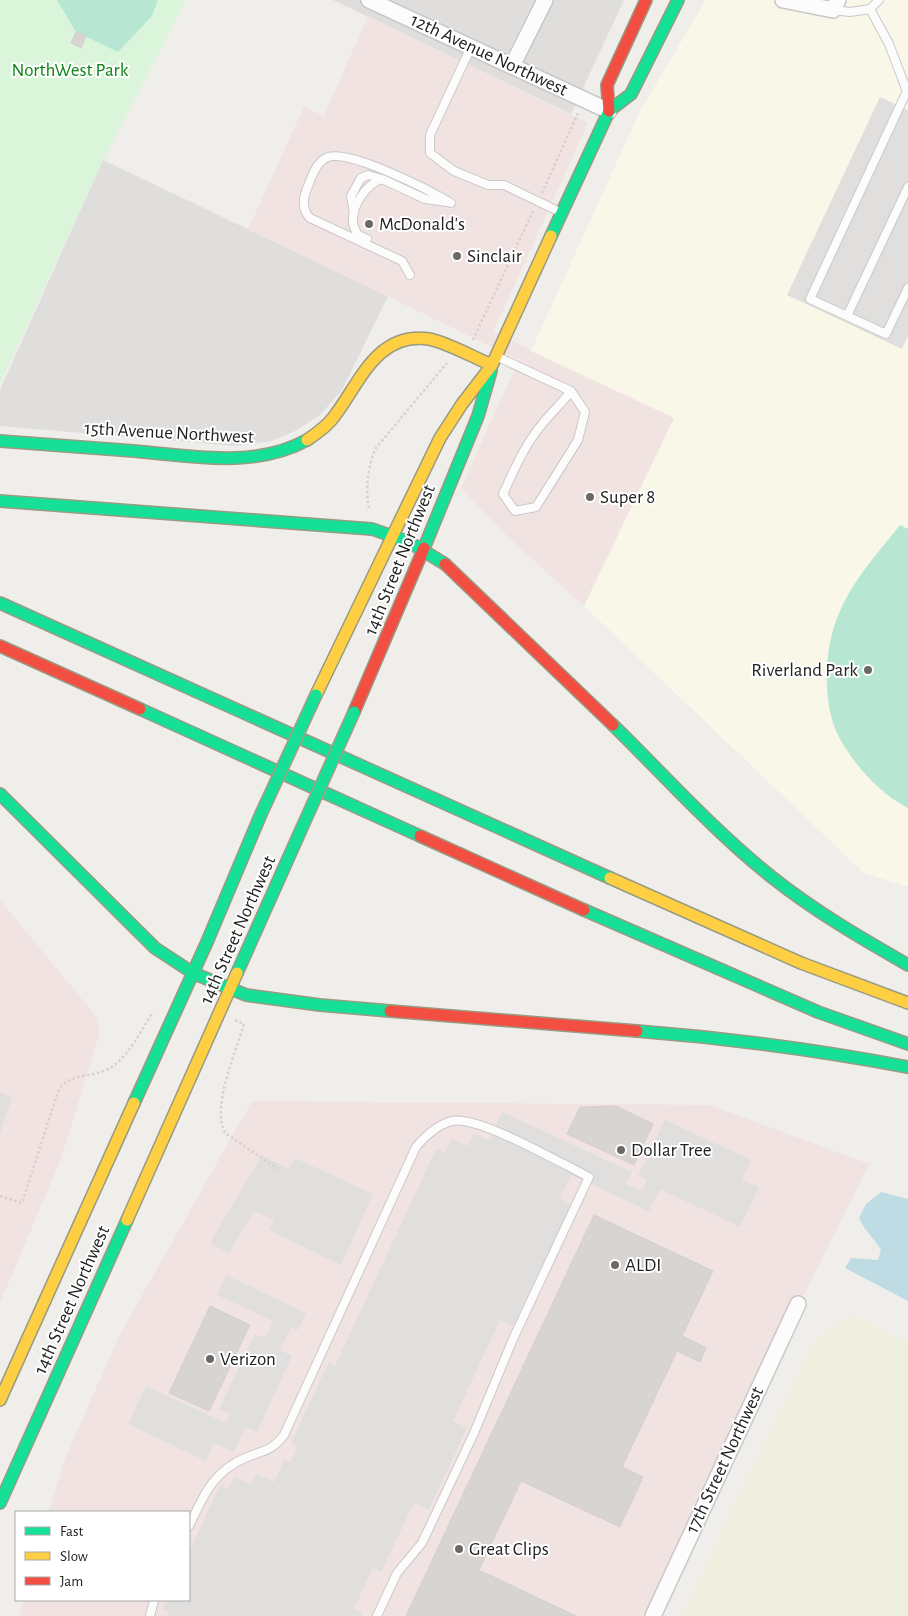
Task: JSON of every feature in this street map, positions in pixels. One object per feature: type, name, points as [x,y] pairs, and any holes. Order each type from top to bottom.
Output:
[{"type":"main road","name":"14th Street Northwest","points":[[609,111],[607,85],[646,0]]},
{"type":"main road","name":"14th Street Northwest","points":[[2,1507],[29,1437],[354,712],[478,416],[486,394],[494,361],[609,111],[631,94],[678,0]]},
{"type":"main road","name":"15th Avenue Northwest","points":[[0,440],[205,457],[238,458],[268,455],[301,444],[319,432],[346,403],[366,367],[378,353],[390,344],[420,337],[494,361]]},
{"type":"main road","name":"14th Street Northwest","points":[[0,1400],[316,695],[440,438],[462,404],[494,361]]},
{"type":"main road","points":[[0,501],[372,529],[393,534],[424,548],[462,578],[699,811],[759,866],[828,918],[908,966]]},
{"type":"main road","points":[[0,603],[711,924],[801,963],[908,1003]]},
{"type":"main road","points":[[0,646],[690,958],[818,1012],[908,1044]]},
{"type":"main road","points":[[0,794],[141,935],[161,952],[193,973],[230,990],[261,998],[320,1005],[740,1040],[908,1067]]},
{"type":"street","name":"12th Avenue Northwest","points":[[369,0],[609,111]]},
{"type":"street","points":[[512,66],[544,0]]},
{"type":"street","points":[[783,0],[836,5]]},
{"type":"street","name":"17th Street Northwest","points":[[653,1616],[798,1304]]},
{"type":"lane","points":[[836,5],[850,12],[870,9],[879,0]]},
{"type":"lane","points":[[870,9],[889,44],[907,94],[810,299],[886,334],[908,288]]},
{"type":"lane","points":[[471,47],[430,135],[430,153],[454,171],[488,185],[504,184],[562,213]]},
{"type":"lane","points":[[402,261],[310,218],[305,213],[304,203],[307,188],[318,163],[328,156],[344,155],[420,186],[451,203],[424,199],[382,179],[373,182],[365,190],[354,214],[353,224],[358,235],[392,251],[402,261],[410,275]]},
{"type":"lane","points":[[847,316],[908,187]]},
{"type":"lane","points":[[494,361],[571,391],[585,412],[578,440],[536,507],[515,511],[504,494],[518,460],[542,424],[561,405],[571,391]]},
{"type":"lane","points":[[190,1524],[210,1484],[244,1458],[267,1451],[277,1444],[284,1435],[416,1147],[424,1137],[438,1126],[454,1120],[471,1121],[496,1131],[589,1177],[513,1339],[474,1433],[422,1543],[396,1573],[377,1616]]},
{"type":"lane","points":[[150,1616],[154,1601]]},
{"type":"path","points":[[0,1196],[22,1203],[57,1095],[63,1084],[75,1077],[102,1072],[114,1065],[128,1051],[157,1005]]},
{"type":"path","points":[[244,1024],[222,1099],[220,1117],[222,1127],[225,1133],[278,1169]]},
{"type":"shaded area","points":[[333,0],[624,0],[571,114]]},
{"type":"shaded area","points":[[706,0],[908,0],[908,887],[864,873],[584,606],[674,418],[531,351],[640,111]]},
{"type":"shaded area","points":[[368,16],[588,123],[493,332],[675,418],[584,606],[510,539],[461,488],[519,360],[248,229],[304,107],[324,116]]},
{"type":"shaded area","points":[[880,97],[908,110],[908,336],[902,349],[787,295]]},
{"type":"shaded area","points":[[103,160],[388,296],[342,390],[320,415],[295,431],[272,441],[235,446],[0,426],[0,390]]},
{"type":"shaded area","points":[[0,900],[96,1016],[100,1032],[61,1159],[0,1303]]},
{"type":"shaded area","points":[[0,1092],[12,1098],[0,1133]]},
{"type":"shaded area","points":[[252,1101],[710,1105],[869,1164],[644,1616],[19,1616],[23,1601],[190,1601],[190,1511],[49,1511],[64,1461],[120,1334]]},
{"type":"shaded area","points":[[502,1112],[632,1172],[626,1184],[642,1191],[647,1180],[638,1176],[665,1120],[751,1160],[742,1180],[759,1187],[740,1227],[660,1189],[649,1211],[571,1175],[560,1198],[571,1204],[513,1326],[500,1320],[453,1421],[467,1428],[429,1510],[414,1503],[381,1572],[373,1568],[354,1609],[362,1613],[361,1616],[168,1616],[170,1613],[162,1609],[166,1601],[190,1601],[190,1551],[220,1485],[228,1489],[234,1477],[251,1484],[257,1474],[274,1482],[284,1460],[291,1462],[298,1447],[291,1443],[328,1363],[335,1366],[436,1149],[445,1153],[452,1139],[468,1146],[474,1134],[489,1140]]},
{"type":"shaded area","points":[[262,1155],[288,1169],[295,1158],[373,1194],[341,1265],[269,1230],[274,1220],[254,1211],[229,1253],[210,1243]]},
{"type":"shaded area","points":[[226,1275],[306,1313],[298,1330],[291,1327],[280,1350],[292,1356],[257,1432],[245,1427],[234,1452],[214,1443],[206,1461],[128,1424],[146,1386],[226,1423],[230,1414],[219,1409],[255,1334],[265,1338],[273,1321],[217,1295]]},
{"type":"green space","name":"NorthWest Park","points":[[0,0],[186,0],[103,160],[0,383]]},
{"type":"green space","points":[[57,0],[158,0],[152,16],[118,52],[76,32]]},
{"type":"green space","name":"Riverland Park","points":[[900,525],[908,529],[908,808],[887,795],[877,786],[859,767],[844,746],[833,722],[827,692],[830,644],[833,629],[843,603],[866,568]]},
{"type":"green space","points":[[857,1316],[908,1343],[908,1616],[681,1616],[810,1347],[839,1320]]},
{"type":"water","points":[[881,1192],[908,1199],[908,1301],[845,1268],[851,1258],[878,1260],[881,1250],[859,1218],[866,1204]]},
{"type":"building","points":[[76,32],[86,36],[81,48],[71,43]]},
{"type":"building","name":"Dollar Tree","points":[[616,1106],[653,1124],[634,1165],[567,1134],[580,1107]]},
{"type":"building","points":[[594,1215],[713,1271],[682,1336],[706,1348],[700,1362],[677,1351],[622,1467],[643,1477],[620,1527],[521,1481],[479,1570],[576,1616],[406,1616]]},
{"type":"building","name":"Verizon","points":[[210,1306],[250,1325],[209,1411],[169,1393]]},
{"type":"traffic: fast","points":[[551,236],[609,111],[631,94],[678,0]]},
{"type":"traffic: fast","points":[[424,548],[478,416],[491,371]]},
{"type":"traffic: fast","points":[[0,441],[200,457],[244,458],[266,455],[287,449],[307,440]]},
{"type":"traffic: fast","points":[[0,501],[372,529],[409,542],[445,564]]},
{"type":"traffic: fast","points":[[0,603],[610,878]]},
{"type":"traffic: fast","points":[[261,814],[316,695]]},
{"type":"traffic: fast","points":[[140,709],[420,836]]},
{"type":"traffic: fast","points":[[300,832],[354,712]]},
{"type":"traffic: fast","points":[[613,725],[711,824],[752,861],[822,913],[908,965]]},
{"type":"traffic: fast","points":[[0,794],[155,948],[193,973],[246,995],[320,1005],[390,1011]]},
{"type":"traffic: fast","points":[[134,1103],[207,942],[261,814]]},
{"type":"traffic: fast","points":[[237,973],[300,832]]},
{"type":"traffic: fast","points":[[584,910],[818,1012],[908,1044]]},
{"type":"traffic: fast","points":[[637,1031],[773,1045],[908,1067]]},
{"type":"traffic: fast","points":[[0,1503],[127,1220]]},
{"type":"traffic: slow","points":[[393,535],[440,438],[462,404],[492,365],[551,236]]},
{"type":"traffic: slow","points":[[307,440],[333,418],[371,363],[395,343],[411,339],[429,339],[492,365]]},
{"type":"traffic: slow","points":[[316,695],[393,535]]},
{"type":"traffic: slow","points":[[610,878],[801,963],[908,1003]]},
{"type":"traffic: slow","points":[[127,1220],[237,973]]},
{"type":"traffic: slow","points":[[0,1400],[134,1103]]},
{"type":"traffic: jam","points":[[609,111],[607,85],[646,0]]},
{"type":"traffic: jam","points":[[354,712],[424,548]]},
{"type":"traffic: jam","points":[[445,564],[613,725]]},
{"type":"traffic: jam","points":[[0,646],[140,709]]},
{"type":"traffic: jam","points":[[420,836],[584,910]]},
{"type":"traffic: jam","points":[[390,1011],[637,1031]]},
{"type":"place","name":"McDonald's","points":[[369,224]]},
{"type":"place","name":"Sinclair","points":[[457,256]]},
{"type":"place","name":"Super 8","points":[[590,497]]},
{"type":"place","name":"Riverland Park","points":[[868,670]]},
{"type":"place","name":"Dollar Tree","points":[[621,1150]]},
{"type":"place","name":"ALDI","points":[[615,1265]]},
{"type":"place","name":"Verizon","points":[[210,1359]]},
{"type":"place","name":"Great Clips","points":[[459,1549]]}]
